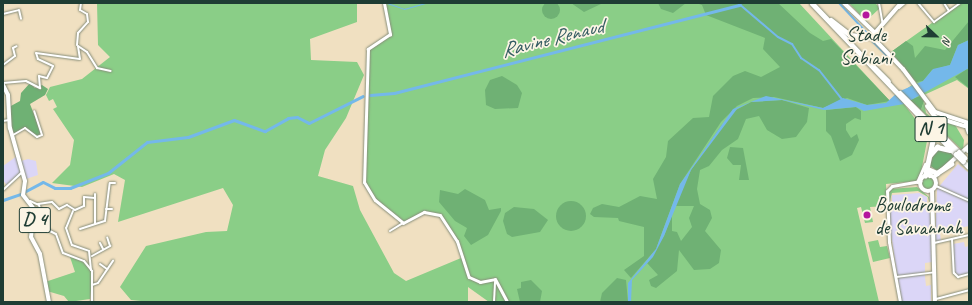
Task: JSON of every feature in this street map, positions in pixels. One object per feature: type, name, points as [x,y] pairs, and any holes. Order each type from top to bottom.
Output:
[{"type":"highway","name":"N 1","points":[[812,3],[957,153]]},
{"type":"highway","name":"N 1","points":[[816,3],[906,104],[966,160],[969,167]]},
{"type":"highway","points":[[831,20],[850,35],[875,36]]},
{"type":"highway","points":[[916,114],[932,135],[926,162],[926,170],[930,176]]},
{"type":"highway","points":[[926,162],[937,147],[957,153]]},
{"type":"highway","points":[[926,162],[928,169],[936,174],[951,164]]},
{"type":"main road","points":[[844,3],[912,79],[934,116],[967,124],[969,134]]},
{"type":"main road","points":[[875,36],[882,26],[900,8],[902,3]]},
{"type":"main road","name":"D 4","points":[[3,84],[8,95],[9,120],[12,135],[23,171],[22,195],[30,201],[35,221],[31,237],[40,254],[49,302]]},
{"type":"main road","points":[[934,301],[933,210],[927,191],[921,186],[921,181],[951,164],[969,146]]},
{"type":"main road","points":[[933,272],[934,243],[932,190],[936,184],[969,151]]},
{"type":"main road","points":[[930,176],[936,184]]},
{"type":"main road","points":[[927,191],[932,190]]},
{"type":"street","points":[[3,84],[30,83],[37,88],[42,85],[39,76],[47,78],[53,66],[38,59],[36,53],[80,59],[78,33],[88,22],[87,14],[80,10],[81,3]]},
{"type":"street","points":[[384,3],[390,34],[368,49],[363,175],[375,200],[403,223]]},
{"type":"street","points":[[879,3],[882,26]]},
{"type":"street","points":[[900,8],[905,3]]},
{"type":"street","points":[[918,3],[934,22],[960,3]]},
{"type":"street","points":[[944,3],[949,11]]},
{"type":"street","points":[[3,14],[19,10],[21,19]]},
{"type":"street","points":[[3,65],[15,56],[12,48],[17,46]]},
{"type":"street","points":[[78,46],[87,52],[97,68],[111,71]]},
{"type":"street","points":[[12,135],[25,128],[37,137],[42,135],[34,111]]},
{"type":"street","points":[[3,121],[9,120]]},
{"type":"street","points":[[914,184],[921,177],[926,162]]},
{"type":"street","points":[[3,190],[23,171]]},
{"type":"street","points":[[900,302],[889,242],[887,194],[890,187],[914,184],[921,181]]},
{"type":"street","points":[[80,229],[105,221],[110,183],[115,182]]},
{"type":"street","points":[[936,184],[969,201]]},
{"type":"street","points":[[887,194],[892,188],[921,186]]},
{"type":"street","points":[[95,194],[95,224]]},
{"type":"street","points":[[30,201],[38,204],[52,202],[60,209],[67,205],[75,210],[84,206],[84,196],[95,198]]},
{"type":"street","points":[[38,204],[45,216],[46,230],[56,234],[63,253],[84,261],[91,270]]},
{"type":"street","points":[[106,209],[112,208]]},
{"type":"street","points":[[73,211],[66,223],[71,243],[87,250],[91,259]]},
{"type":"street","points":[[390,231],[424,212],[436,212],[445,219],[456,241],[470,279],[480,282],[496,280]]},
{"type":"street","points":[[934,243],[969,235]]},
{"type":"street","points":[[92,302],[92,252],[110,246],[107,237]]},
{"type":"street","points":[[952,239],[954,273],[958,277],[969,274]]},
{"type":"street","points":[[100,243],[103,249]]},
{"type":"street","points":[[92,285],[113,261]]},
{"type":"street","points":[[100,264],[107,269]]},
{"type":"street","points":[[896,277],[933,272]]},
{"type":"street","points":[[494,302],[496,280]]},
{"type":"street","points":[[496,280],[507,302]]},
{"type":"street","points":[[934,301],[969,290]]},
{"type":"shaded area","points":[[17,156],[22,171],[8,187],[3,180],[3,166]]},
{"type":"shaded area","points":[[28,159],[36,161],[38,175],[26,179],[21,161]]},
{"type":"shaded area","points":[[958,164],[969,173],[969,226],[940,232],[941,242],[935,243],[937,189]]},
{"type":"shaded area","points":[[919,193],[927,197],[927,205],[930,205],[932,262],[925,263],[925,277],[926,286],[931,285],[931,302],[901,302],[887,206],[892,206],[892,195]]},
{"type":"shaded area","points":[[964,242],[965,247],[969,246],[969,274],[958,277],[954,273],[953,244]]},
{"type":"green space","points":[[547,1],[555,1],[560,6],[558,17],[555,19],[547,19],[542,14],[542,6]]},
{"type":"green space","points":[[97,3],[357,3],[357,22],[310,39],[311,60],[357,62],[364,75],[346,118],[325,150],[318,176],[353,186],[360,210],[394,273],[406,281],[461,258],[457,241],[440,215],[424,212],[403,223],[379,204],[364,182],[368,49],[390,34],[384,3],[799,3],[890,101],[916,82],[891,52],[960,3],[969,3],[969,89],[957,80],[904,104],[928,136],[921,172],[917,181],[886,184],[887,206],[870,207],[873,222],[865,223],[861,207],[857,208],[879,302],[489,302],[468,287],[468,302],[151,302],[131,300],[120,287],[146,246],[206,232],[227,231],[233,205],[223,188],[118,222],[125,180],[114,174],[82,187],[52,183],[70,165],[74,140],[53,109],[57,107],[53,99],[49,101],[46,95],[50,87],[82,79],[110,57],[98,45]]},
{"type":"green space","points":[[571,3],[603,3],[584,12]]},
{"type":"green space","points":[[658,3],[686,3],[673,13],[661,9]]},
{"type":"green space","points":[[696,3],[778,3],[810,33],[823,41],[831,39],[890,101],[867,105],[847,98],[823,108],[774,97],[753,98],[737,106],[721,122],[680,184],[656,249],[631,278],[624,270],[644,256],[644,227],[619,221],[618,218],[594,217],[590,214],[593,208],[602,204],[619,207],[640,196],[657,199],[653,179],[666,157],[668,141],[693,118],[709,117],[713,96],[733,76],[745,71],[761,77],[780,67],[763,49],[765,38],[706,15],[702,5]]},
{"type":"green space","name":"Stade Sabiani","points":[[849,3],[875,3],[880,8],[866,21]]},
{"type":"green space","points":[[969,21],[969,40],[958,45],[950,65],[932,70],[923,81],[916,82],[891,52],[906,41],[913,46],[915,58],[925,46],[945,50]]},
{"type":"green space","points":[[967,69],[969,70],[969,88],[955,77]]},
{"type":"green space","points":[[502,76],[517,85],[522,93],[518,108],[495,109],[486,105],[485,90],[490,80]]},
{"type":"green space","points":[[30,83],[35,88],[42,85],[48,89],[45,95],[30,104],[42,135],[37,137],[25,128],[12,135],[9,107],[20,101],[21,93]]},
{"type":"green space","points":[[920,96],[924,101],[921,110],[910,100]]},
{"type":"green space","points":[[782,100],[809,108],[807,122],[796,137],[782,139],[767,130],[759,116],[746,119],[738,139],[722,150],[709,166],[700,170],[697,189],[700,204],[710,210],[712,218],[705,231],[721,250],[719,263],[710,269],[694,270],[679,250],[677,271],[656,288],[651,286],[649,280],[658,275],[647,263],[664,236],[672,215],[672,231],[677,232],[681,241],[692,227],[689,218],[694,206],[674,206],[691,170],[721,126],[734,111],[751,102]]},
{"type":"green space","points":[[924,101],[926,113],[932,118],[954,123],[964,140],[963,151],[921,110]]},
{"type":"green space","points":[[856,107],[861,111],[861,120],[855,118],[846,124],[846,130],[851,138],[857,134],[859,140],[852,155],[840,161],[831,136],[826,131],[826,110]]},
{"type":"green space","points":[[730,147],[743,148],[749,180],[739,180],[741,165],[733,165],[727,158]]},
{"type":"green space","points":[[937,148],[947,149],[955,156],[939,172],[929,165]]},
{"type":"green space","points":[[926,176],[932,176],[936,180],[936,186],[932,190],[926,190],[922,186],[922,180]]},
{"type":"green space","points":[[917,187],[929,197],[930,205],[928,197],[918,191],[892,193],[889,204],[890,189]]},
{"type":"green space","points":[[465,189],[485,200],[489,210],[501,208],[501,211],[488,235],[471,245],[464,236],[467,228],[455,221],[439,202],[440,190],[458,194]]},
{"type":"green space","points":[[571,201],[582,205],[586,216],[582,227],[571,231],[560,227],[556,216],[560,205]]},
{"type":"green space","points":[[514,207],[534,209],[548,220],[540,232],[512,237],[507,234],[503,221],[505,213]]},
{"type":"green space","points":[[878,240],[880,247],[887,246],[890,258],[873,262],[868,242]]},
{"type":"green space","points":[[70,257],[84,261],[93,272],[90,299],[69,302],[64,296],[47,291],[45,282],[75,272]]},
{"type":"green space","points":[[617,278],[626,280],[628,302],[600,302],[602,293]]},
{"type":"green space","points":[[531,280],[542,291],[540,302],[520,302],[517,289],[521,288],[521,282]]},
{"type":"water","points":[[969,40],[969,68],[904,104],[864,111],[856,107],[824,110],[782,100],[751,102],[737,109],[691,170],[664,236],[653,257],[632,280],[631,302],[628,302],[628,283],[656,249],[680,184],[733,109],[766,96],[823,108],[843,98],[867,105],[886,103],[898,92],[923,81],[933,69],[950,65],[958,45]]},
{"type":"waterway","points":[[387,3],[404,9],[425,3]]},
{"type":"waterway","points":[[738,3],[778,37],[792,44],[801,58],[819,70],[842,99]]},
{"type":"waterway","points":[[839,3],[867,33]]},
{"type":"waterway","name":"Ravine Renaud","points":[[370,95],[394,93],[740,5]]},
{"type":"waterway","points":[[872,41],[892,61]]},
{"type":"waterway","name":"Ravine Renaud","points":[[24,192],[43,182],[55,188],[70,188],[108,173],[147,142],[188,137],[234,120],[265,131],[288,118],[297,117],[309,123],[363,96]]},
{"type":"waterway","name":"Ravine Renaud","points":[[3,200],[20,194]]},
{"type":"place","name":"Stade Sabiani","points":[[866,15]]},
{"type":"place","name":"Boulodrome de Savannah","points":[[867,215]]}]
